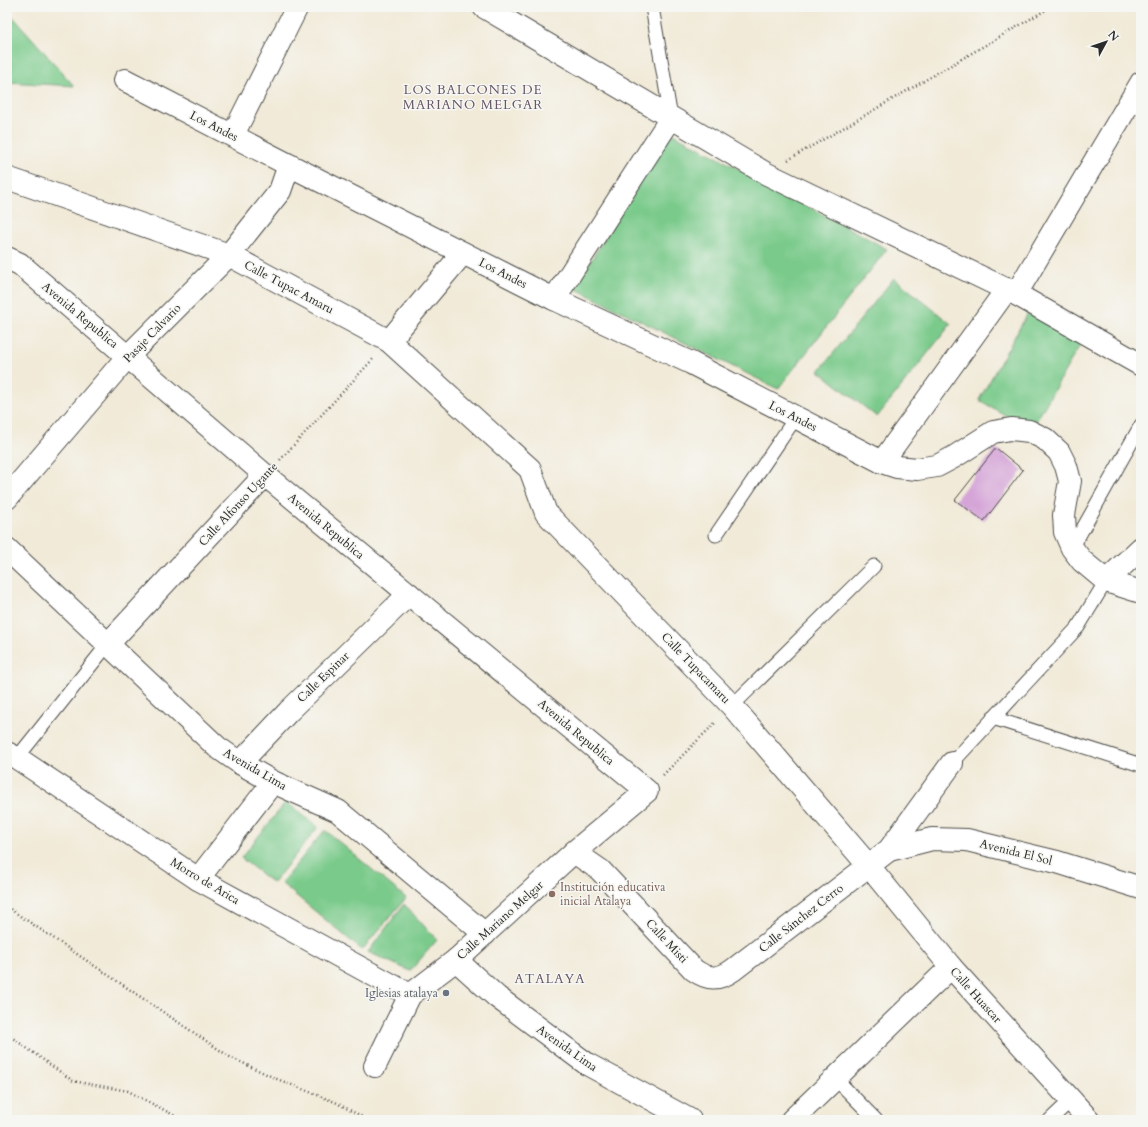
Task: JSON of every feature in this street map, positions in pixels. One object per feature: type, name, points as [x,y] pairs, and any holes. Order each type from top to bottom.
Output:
[{"type":"street","points":[[232,135],[297,7]]},
{"type":"street","points":[[484,7],[765,173],[1011,291],[1141,365]]},
{"type":"street","name":"Los Andes","points":[[125,80],[554,299],[691,363],[882,462],[917,470],[937,466],[993,432],[1011,429],[1029,431],[1046,439],[1059,452],[1066,466],[1070,481],[1064,515],[1065,532],[1072,548],[1082,561],[1106,581]]},
{"type":"street","points":[[882,462],[1011,291],[1141,82]]},
{"type":"street","points":[[554,299],[671,118]]},
{"type":"street","name":"Pasaje Calvario","points":[[7,498],[128,356],[229,255],[280,191],[289,165]]},
{"type":"street","name":"Calle Tupac Amaru","points":[[7,178],[229,255],[390,341],[530,469]]},
{"type":"street","points":[[390,341],[463,253]]},
{"type":"street","name":"Avenida Republica","points":[[7,258],[20,264],[265,475],[647,791]]},
{"type":"street","name":"Calle Tupacamaru","points":[[530,469],[546,513],[732,706],[868,865]]},
{"type":"street","name":"Calle Alfonso Ugante","points":[[108,644],[265,475]]},
{"type":"street","points":[[1141,548],[1106,581],[1141,592]]},
{"type":"street","name":"Avenida Lima","points":[[7,550],[217,747],[240,763],[273,782],[338,811],[485,934]]},
{"type":"street","name":"Calle Espinar","points":[[240,763],[289,711],[409,594]]},
{"type":"street","name":"Morro de Arica","points":[[12,756],[198,879],[410,995]]},
{"type":"street","points":[[889,850],[952,763]]},
{"type":"street","points":[[198,879],[273,782]]},
{"type":"street","name":"Calle Mariano Melgar","points":[[375,1066],[410,995],[456,960],[574,852],[647,791]]},
{"type":"street","name":"Avenida El Sol","points":[[889,850],[932,838],[967,840],[1056,862],[1141,888]]},
{"type":"street","name":"Calle Sánchez Cerro","points":[[709,978],[718,978],[726,975],[889,850]]},
{"type":"street","name":"Calle Misti","points":[[574,852],[600,870],[694,970],[709,978]]},
{"type":"street","name":"Calle Huascar","points":[[868,865],[951,967],[1089,1120]]},
{"type":"street","name":"Avenida Lima","points":[[456,960],[497,997],[587,1064],[690,1120]]},
{"type":"street","points":[[792,1120],[951,967]]},
{"type":"lane","points":[[652,7],[671,118]]},
{"type":"lane","points":[[716,535],[796,417]]},
{"type":"lane","points":[[1072,548],[1141,425]]},
{"type":"lane","points":[[732,706],[874,566]]},
{"type":"lane","points":[[952,763],[1078,627],[1106,581]]},
{"type":"lane","name":"Calle Alfonso Ugante","points":[[12,756],[108,644]]},
{"type":"lane","points":[[993,718],[1141,765]]},
{"type":"lane","points":[[835,1078],[876,1120]]},
{"type":"lane","points":[[1050,1120],[1071,1100]]},
{"type":"path","points":[[765,173],[1051,7]]},
{"type":"path","name":"Calle Alfonso Ugante","points":[[265,475],[390,341]]},
{"type":"path","points":[[647,791],[732,706]]},
{"type":"path","points":[[7,907],[230,1057],[277,1080],[335,1102],[368,1120]]},
{"type":"path","points":[[7,1034],[73,1081],[128,1091],[183,1120]]},
{"type":"green space","points":[[7,10],[74,86],[7,82]]},
{"type":"green space","points":[[670,132],[887,249],[778,389],[574,288]]},
{"type":"green space","points":[[894,278],[951,324],[877,417],[819,371]]},
{"type":"green space","points":[[1028,313],[1081,343],[1031,430],[979,400]]},
{"type":"green space","points":[[286,802],[318,827],[273,883],[241,858]]},
{"type":"green space","points":[[325,830],[406,898],[362,950],[281,883]]},
{"type":"green space","points":[[404,904],[437,940],[410,971],[368,952]]},
{"type":"building","points":[[996,448],[1023,470],[984,521],[955,500]]},
{"type":"place","name":"Institución educativa inicial Atalaya","points":[[552,894]]},
{"type":"place","name":"Iglesias atalaya","points":[[446,993]]},
{"type":"district","name":"LOS BALCONES DE MARIANO MELGAR","points":[[473,96]]},
{"type":"district","name":"ATALAYA","points":[[550,978]]}]
